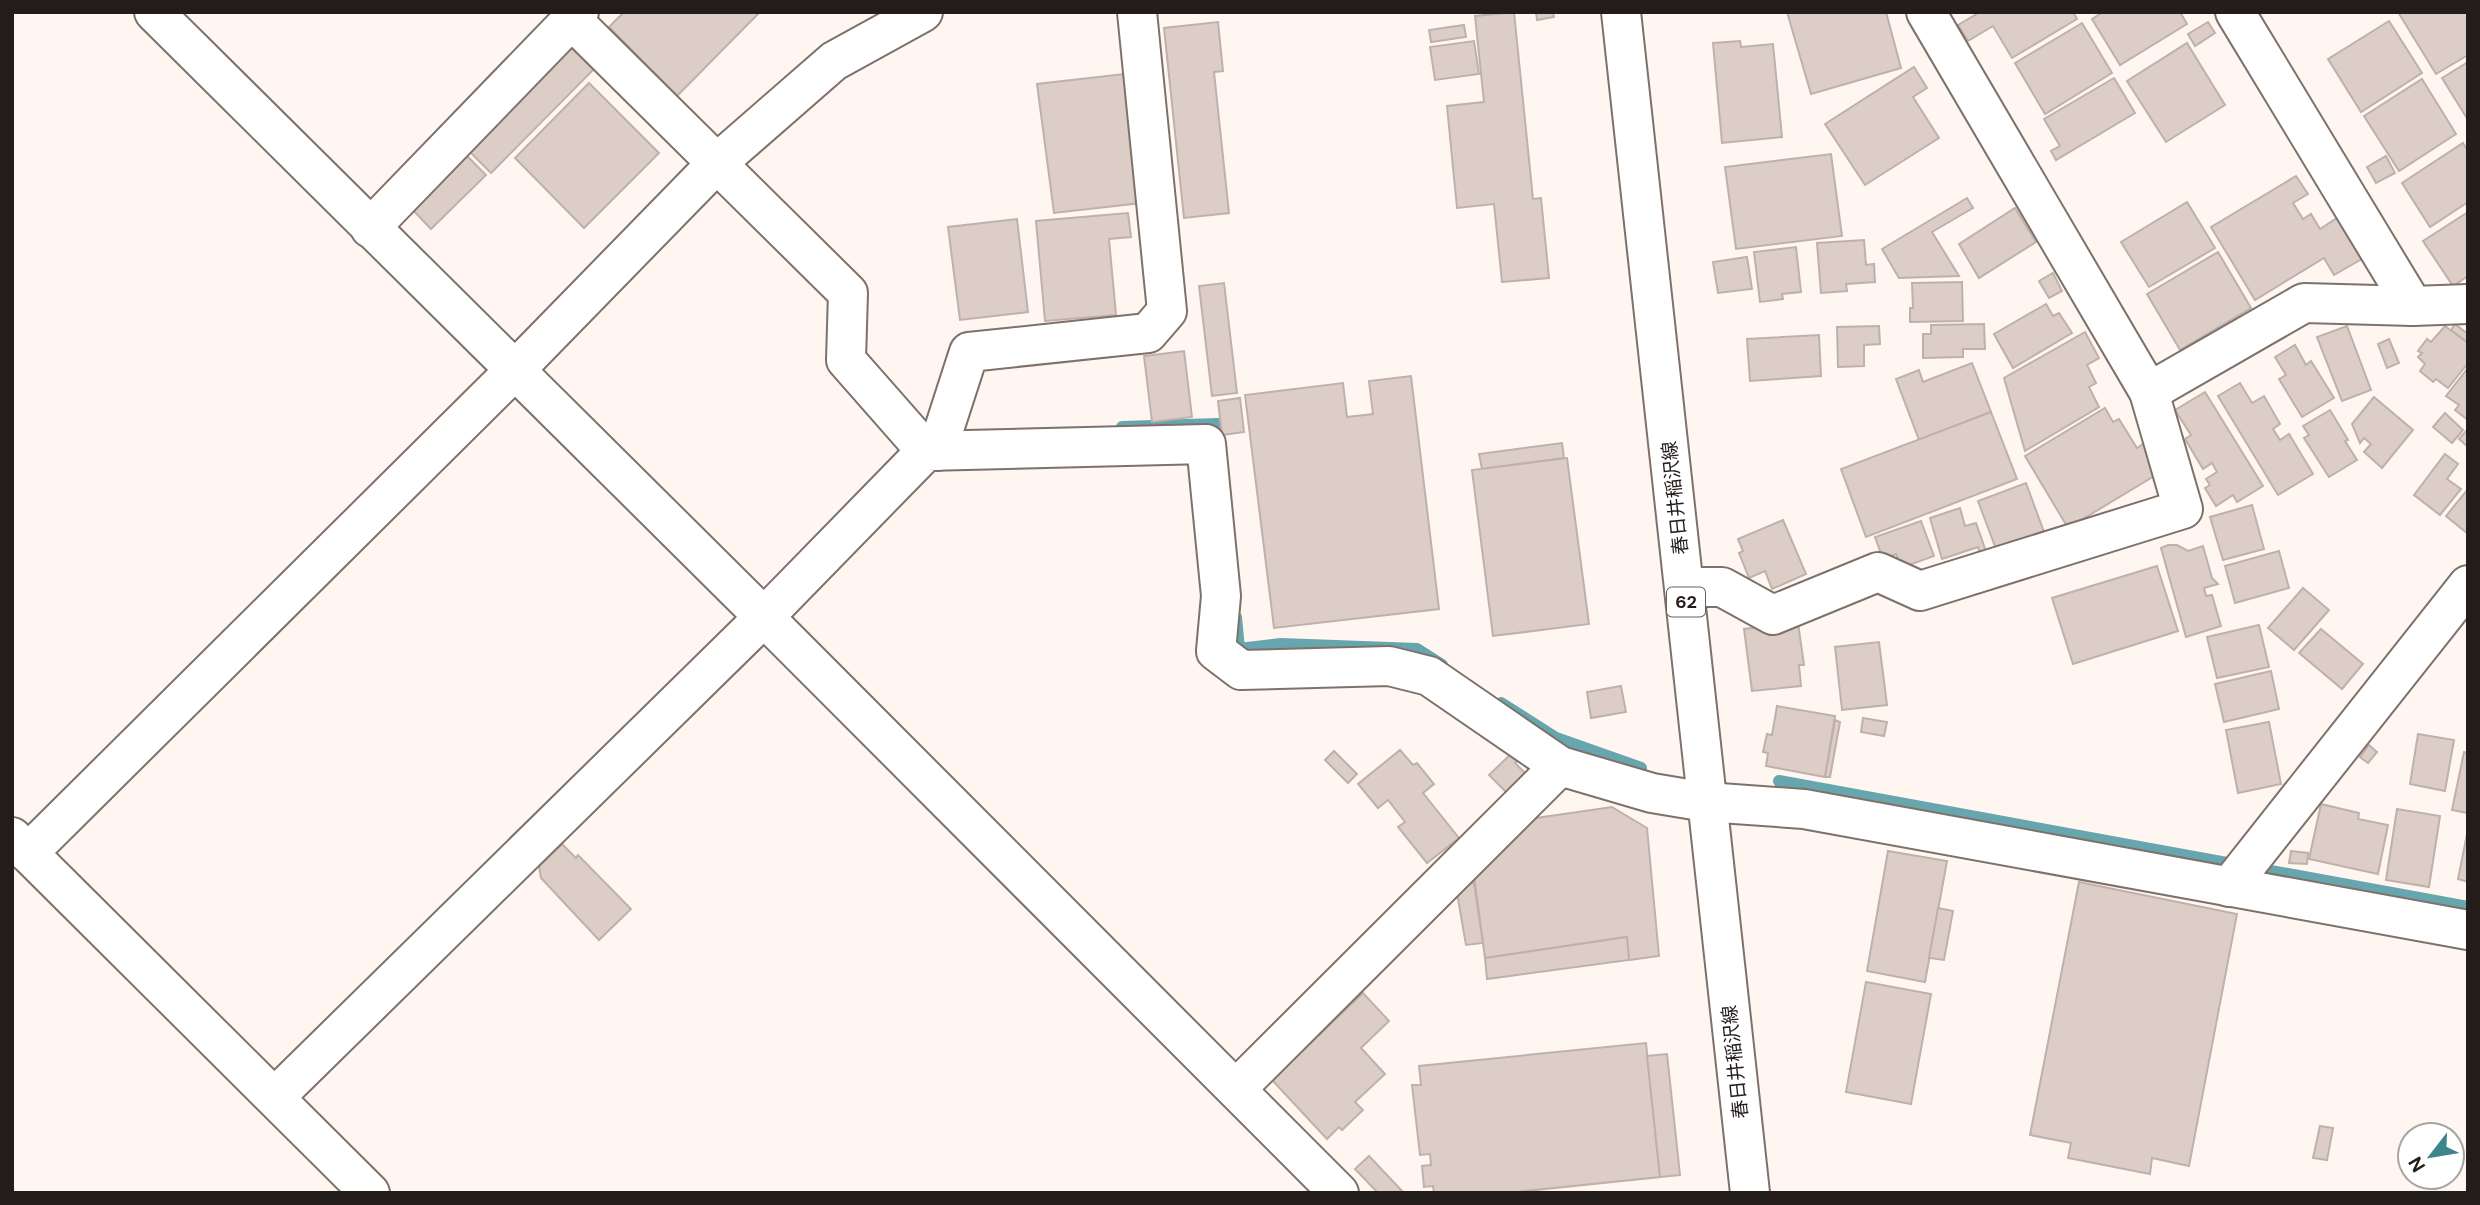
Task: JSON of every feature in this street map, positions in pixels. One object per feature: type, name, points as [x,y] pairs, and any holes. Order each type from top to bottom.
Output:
[{"type":"street","points":[[154,12],[1339,1193]]},
{"type":"street","points":[[370,1193],[20,845],[515,370],[717,163],[834,61],[923,12]]},
{"type":"street","points":[[275,1097],[932,451],[969,352],[1149,333],[1167,311],[1138,12]]},
{"type":"street","name":"春日井稲沢線","points":[[1621,12],[1750,1193]]},
{"type":"street","points":[[1685,587],[1722,587],[1773,615],[1878,572],[1920,591],[2183,509],[2149,392],[1926,12]]},
{"type":"street","points":[[2235,12],[2413,306]]},
{"type":"street","points":[[370,228],[575,16],[848,293],[846,360],[932,451],[1206,444],[1221,596],[1216,651],[1241,670],[1389,666],[1429,676],[1560,766],[1652,793],[1706,802],[1804,809],[2468,930]]},
{"type":"street","points":[[2149,392],[2304,303],[2413,306],[2468,304]]},
{"type":"street","points":[[2230,886],[2468,585]]},
{"type":"street","points":[[1236,1089],[1560,766]]},
{"type":"building","points":[[624,12],[760,12],[677,96],[609,27]]},
{"type":"building","points":[[1514,12],[1533,199],[1541,198],[1549,278],[1502,282],[1494,204],[1457,208],[1447,106],[1484,102],[1475,16]]},
{"type":"building","points":[[1536,12],[1553,12],[1554,17],[1537,20]]},
{"type":"building","points":[[1787,12],[1886,12],[1901,68],[1811,94]]},
{"type":"building","points":[[1980,12],[2073,12],[2077,19],[2012,58],[1993,26],[1968,41],[1958,25]]},
{"type":"building","points":[[2103,12],[2180,12],[2187,24],[2120,65],[2092,19]]},
{"type":"building","points":[[2398,12],[2468,12],[2468,55],[2436,74]]},
{"type":"building","points":[[2389,21],[2422,73],[2361,112],[2328,59]]},
{"type":"building","points":[[1218,22],[1223,71],[1214,72],[1229,213],[1184,218],[1164,28]]},
{"type":"building","points":[[2208,22],[2215,33],[2195,46],[2188,34]]},
{"type":"building","points":[[2082,23],[2112,73],[2045,114],[2015,63]]},
{"type":"building","points":[[1464,25],[1466,37],[1431,42],[1429,30]]},
{"type":"building","points":[[1474,41],[1479,74],[1435,80],[1430,47]]},
{"type":"building","points":[[1740,41],[1741,47],[1773,44],[1782,137],[1722,143],[1713,43]]},
{"type":"building","points":[[2187,43],[2225,105],[2166,142],[2127,81]]},
{"type":"building","points":[[573,44],[596,67],[491,173],[469,151]]},
{"type":"building","points":[[2468,62],[2468,120],[2442,78]]},
{"type":"building","points":[[1914,67],[1927,88],[1913,97],[1939,138],[1865,185],[1825,124]]},
{"type":"building","points":[[1124,74],[1141,203],[1054,213],[1037,84]]},
{"type":"building","points":[[2114,78],[2135,113],[2056,160],[2051,151],[2060,146],[2044,119]]},
{"type":"building","points":[[2422,79],[2456,134],[2399,171],[2364,116]]},
{"type":"building","points":[[589,83],[659,153],[584,228],[515,158]]},
{"type":"building","points":[[2463,143],[2468,151],[2468,202],[2430,227],[2402,183]]},
{"type":"building","points":[[1831,154],[1842,236],[1736,249],[1725,167]]},
{"type":"building","points":[[466,155],[486,175],[431,229],[411,208]]},
{"type":"building","points":[[2386,156],[2395,173],[2376,183],[2367,167]]},
{"type":"building","points":[[2296,176],[2308,194],[2293,203],[2303,219],[2311,214],[2320,229],[2337,218],[2362,259],[2334,275],[2324,258],[2255,300],[2211,227]]},
{"type":"building","points":[[1967,198],[1973,208],[1932,232],[1959,276],[1899,278],[1882,249]]},
{"type":"building","points":[[2187,202],[2215,248],[2149,287],[2121,242]]},
{"type":"building","points":[[2015,208],[2036,242],[1979,278],[1959,244]]},
{"type":"building","points":[[2468,212],[2468,276],[2453,286],[2423,241]]},
{"type":"building","points":[[1128,213],[1131,237],[1109,239],[1116,315],[1045,321],[1036,221]]},
{"type":"building","points":[[1017,219],[1028,312],[960,320],[948,227]]},
{"type":"building","points":[[1864,240],[1866,265],[1874,264],[1875,282],[1846,284],[1847,291],[1821,293],[1817,243]]},
{"type":"building","points":[[1796,247],[1801,292],[1782,294],[1783,299],[1760,302],[1754,252]]},
{"type":"building","points":[[2218,252],[2251,308],[2180,350],[2147,294]]},
{"type":"building","points":[[1747,257],[1752,289],[1718,293],[1713,262]]},
{"type":"building","points":[[2053,273],[2062,291],[2049,298],[2039,281]]},
{"type":"building","points":[[1962,282],[1963,321],[1910,322],[1910,308],[1913,308],[1912,283]]},
{"type":"building","points":[[1224,283],[1237,393],[1212,396],[1199,286]]},
{"type":"building","points":[[2046,304],[2053,316],[2059,313],[2072,333],[2013,368],[1994,334]]},
{"type":"building","points":[[1984,324],[1985,349],[1963,349],[1963,357],[1923,358],[1923,334],[1931,334],[1931,325]]},
{"type":"building","points":[[2455,324],[2468,334],[2468,343],[2451,330]]},
{"type":"building","points":[[1879,326],[1880,344],[1864,345],[1864,366],[1838,367],[1837,327]]},
{"type":"building","points":[[2347,326],[2371,390],[2342,401],[2317,337]]},
{"type":"building","points":[[2445,326],[2468,343],[2468,363],[2448,388],[2436,379],[2433,382],[2420,371],[2425,364],[2418,357],[2422,353],[2418,351],[2427,339],[2431,342]]},
{"type":"building","points":[[2085,332],[2099,358],[2087,365],[2096,383],[2089,387],[2099,407],[2025,451],[2004,378]]},
{"type":"building","points":[[1819,335],[1821,376],[1750,381],[1747,339]]},
{"type":"building","points":[[2389,339],[2399,363],[2387,368],[2378,344]]},
{"type":"building","points":[[2295,345],[2306,365],[2311,361],[2334,398],[2302,417],[2279,379],[2286,375],[2275,357]]},
{"type":"building","points":[[1184,351],[1192,417],[1152,422],[1144,356]]},
{"type":"building","points":[[1972,363],[1991,412],[1919,440],[1896,379],[1919,370],[1923,382]]},
{"type":"building","points":[[2468,368],[2468,420],[2455,410],[2459,405],[2446,396]]},
{"type":"building","points":[[1411,376],[1439,609],[1274,628],[1245,395],[1343,383],[1347,417],[1373,414],[1369,381]]},
{"type":"building","points":[[2240,383],[2252,403],[2264,396],[2280,424],[2273,429],[2280,440],[2289,434],[2313,474],[2278,495],[2218,396]]},
{"type":"building","points":[[2205,392],[2263,486],[2237,502],[2233,495],[2216,506],[2205,488],[2210,485],[2206,479],[2217,472],[2212,463],[2203,469],[2185,439],[2191,435],[2175,410]]},
{"type":"building","points":[[2374,397],[2413,430],[2382,468],[2364,452],[2371,444],[2364,438],[2360,443],[2352,424]]},
{"type":"building","points":[[1240,398],[1244,432],[1222,435],[1218,401]]},
{"type":"building","points":[[2105,408],[2113,422],[2119,419],[2137,448],[2143,444],[2161,472],[2068,528],[2025,456]]},
{"type":"building","points":[[2330,410],[2357,460],[2329,477],[2304,438],[2309,435],[2303,426]]},
{"type":"building","points":[[1991,412],[2017,479],[1866,537],[1841,469]]},
{"type":"building","points":[[2445,413],[2463,430],[2452,443],[2433,427]]},
{"type":"building","points":[[2468,432],[2468,447],[2459,439]]},
{"type":"building","points":[[1562,443],[1564,458],[1482,469],[1479,454]]},
{"type":"building","points":[[2445,454],[2458,464],[2447,479],[2461,489],[2440,515],[2414,495]]},
{"type":"building","points":[[1567,458],[1589,624],[1493,636],[1472,470]]},
{"type":"building","points":[[2026,483],[2044,532],[1996,549],[1978,501]]},
{"type":"building","points":[[2468,489],[2468,534],[2446,516]]},
{"type":"building","points":[[2252,505],[2264,549],[2223,560],[2210,517]]},
{"type":"building","points":[[1960,508],[1965,526],[1976,523],[1987,554],[1981,556],[1978,547],[1942,559],[1930,518]]},
{"type":"building","points":[[1783,520],[1806,574],[1772,589],[1765,571],[1749,578],[1739,553],[1743,551],[1738,539]]},
{"type":"building","points":[[1921,521],[1934,556],[1901,568],[1896,554],[1883,559],[1875,537]]},
{"type":"building","points":[[2177,545],[2188,551],[2203,546],[2212,578],[2218,584],[2204,588],[2206,596],[2212,595],[2221,626],[2186,637],[2161,548]]},
{"type":"building","points":[[2279,551],[2289,588],[2235,603],[2225,566]]},
{"type":"building","points":[[2157,566],[2178,631],[2073,664],[2052,598]]},
{"type":"building","points":[[2303,588],[2329,610],[2294,650],[2268,628]]},
{"type":"building","points":[[1798,623],[1804,665],[1799,665],[1801,686],[1752,691],[1744,629]]},
{"type":"building","points":[[2259,625],[2269,667],[2217,678],[2207,637]]},
{"type":"building","points":[[2321,629],[2363,664],[2342,689],[2299,653]]},
{"type":"building","points":[[1879,642],[1887,705],[1842,710],[1835,647]]},
{"type":"building","points":[[2271,671],[2279,709],[2224,722],[2215,684]]},
{"type":"building","points":[[1621,686],[1626,712],[1591,718],[1587,692]]},
{"type":"building","points":[[1777,706],[1835,716],[1825,777],[1766,766],[1768,753],[1763,752],[1767,734],[1772,735]]},
{"type":"building","points":[[1863,718],[1887,722],[1884,736],[1861,732]]},
{"type":"building","points":[[1835,720],[1840,722],[1830,777],[1825,777]]},
{"type":"building","points":[[2269,722],[2281,784],[2238,793],[2226,730]]},
{"type":"building","points":[[2418,734],[2454,740],[2445,791],[2410,784]]},
{"type":"building","points":[[2369,745],[2377,752],[2368,763],[2360,757]]},
{"type":"building","points":[[1400,750],[1413,765],[1417,763],[1434,784],[1423,793],[1459,838],[1427,863],[1398,827],[1405,822],[1388,800],[1378,808],[1358,784]]},
{"type":"building","points":[[1334,751],[1357,774],[1348,783],[1325,760]]},
{"type":"building","points":[[1513,752],[1519,759],[1515,763],[1530,778],[1511,797],[1489,775]]},
{"type":"building","points":[[2464,752],[2468,753],[2467,813],[2452,810]]},
{"type":"building","points":[[2321,804],[2359,813],[2358,819],[2388,825],[2378,874],[2309,859]]},
{"type":"building","points":[[1612,807],[1647,828],[1659,956],[1629,960],[1627,937],[1485,958],[1474,877],[1536,818]]},
{"type":"building","points":[[2397,809],[2440,816],[2429,887],[2386,880]]},
{"type":"building","points":[[2468,829],[2468,882],[2458,879]]},
{"type":"building","points":[[562,844],[576,858],[578,855],[631,909],[599,940],[541,878],[539,866]]},
{"type":"building","points":[[1888,851],[1947,861],[1925,982],[1867,971]]},
{"type":"building","points":[[2291,851],[2308,853],[2307,864],[2289,863]]},
{"type":"building","points":[[2079,882],[2237,914],[2189,1166],[2152,1158],[2150,1174],[2068,1158],[2071,1143],[2030,1135]]},
{"type":"building","points":[[1474,883],[1483,943],[1466,945],[1457,893],[1466,884]]},
{"type":"building","points":[[1938,908],[1953,911],[1944,960],[1929,958]]},
{"type":"building","points":[[1627,937],[1629,960],[1487,979],[1485,958]]},
{"type":"building","points":[[1866,982],[1931,994],[1911,1104],[1846,1092]]},
{"type":"building","points":[[1363,993],[1389,1021],[1361,1048],[1385,1074],[1355,1102],[1363,1110],[1342,1130],[1339,1127],[1327,1139],[1272,1080]]},
{"type":"building","points":[[1646,1043],[1660,1177],[1506,1193],[1434,1193],[1433,1186],[1424,1187],[1422,1166],[1431,1165],[1430,1154],[1420,1155],[1412,1085],[1421,1085],[1419,1066]]},
{"type":"building","points":[[1667,1054],[1680,1175],[1660,1177],[1647,1056]]},
{"type":"building","points":[[2320,1126],[2333,1128],[2327,1160],[2313,1158]]},
{"type":"building","points":[[1369,1156],[1404,1193],[1378,1193],[1355,1169]]},
{"type":"waterway","points":[[1122,427],[1218,424],[1220,445]]},
{"type":"waterway","points":[[1236,617],[1239,649],[1281,644],[1417,649],[1442,665]]},
{"type":"waterway","points":[[1501,703],[1556,738],[1641,768]]},
{"type":"waterway","points":[[1779,781],[2468,907]]}]
